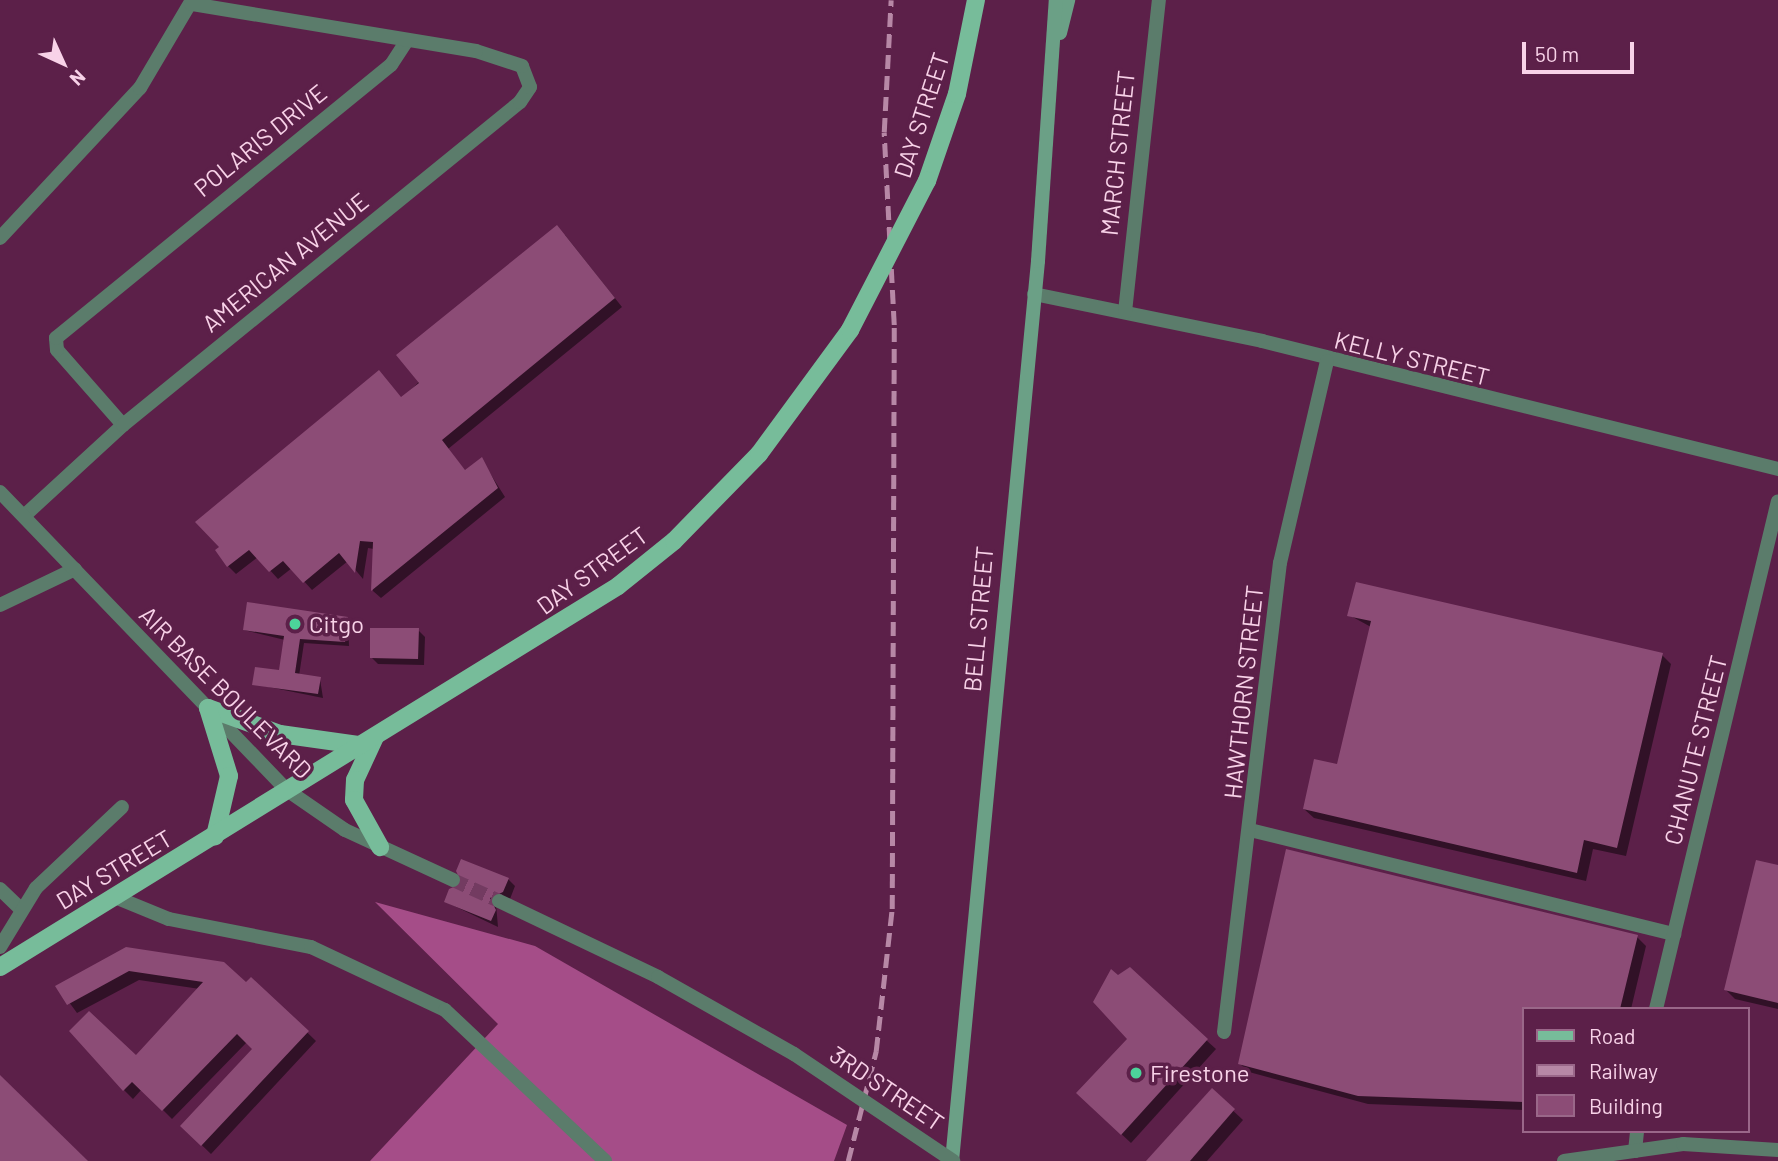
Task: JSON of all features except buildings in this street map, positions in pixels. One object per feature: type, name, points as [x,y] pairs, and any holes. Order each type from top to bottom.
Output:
[{"type":"main road","name":"DAY STREET","points":[[0,967],[287,790],[577,617],[674,541],[759,454],[850,330],[927,181],[957,94],[976,0]]},
{"type":"main road","name":"BELL STREET","points":[[953,1161],[1034,294],[1056,0]]},
{"type":"main road","name":"BELL STREET","points":[[1048,82],[1068,0]]},
{"type":"main road","points":[[208,708],[280,734],[368,741],[355,780],[354,800],[380,847]]},
{"type":"main road","points":[[208,708],[229,776],[215,836]]},
{"type":"street","name":"MARCH STREET","points":[[1125,312],[1159,0]]},
{"type":"street","points":[[0,238],[141,88],[192,2],[406,42]]},
{"type":"street","name":"AMERICAN AVENUE","points":[[24,516],[123,425],[526,96],[527,72],[476,51],[406,42]]},
{"type":"street","name":"POLARIS DRIVE","points":[[123,425],[57,351],[56,338],[391,65],[406,42]]},
{"type":"street","name":"KELLY STREET","points":[[1034,294],[1125,312],[1778,469]]},
{"type":"street","name":"HAWTHORN STREET","points":[[1224,1032],[1280,563],[1327,361]]},
{"type":"street","name":"AIR BASE BOULEVARD","points":[[0,492],[287,790],[380,847],[453,880]]},
{"type":"street","name":"CHANUTE STREET","points":[[1656,1007],[1778,501]]},
{"type":"street","points":[[0,604],[75,569]]},
{"type":"street","name":"DAY STREET","points":[[0,947],[20,909],[121,807]]},
{"type":"street","points":[[1250,830],[1674,934]]},
{"type":"street","points":[[0,889],[20,909]]},
{"type":"street","points":[[115,897],[159,916],[289,940],[351,963],[445,1010],[605,1161]]},
{"type":"street","name":"3RD STREET","points":[[499,901],[658,978],[794,1054],[953,1161]]},
{"type":"street","points":[[1634,1151],[1637,1133]]},
{"type":"street","points":[[1564,1161],[1683,1144],[1778,1150]]},
{"type":"shaded area","points":[[375,902],[535,946],[847,1125],[834,1161],[370,1161],[498,1024]]},
{"type":"tunnel","points":[[453,880],[499,901]]},
{"type":"railway","points":[[848,1161],[876,1051],[892,909],[894,325],[884,132],[891,0]]},
{"type":"place","name":"Citgo","points":[[295,624]]},
{"type":"place","name":"Firestone","points":[[1136,1073]]}]
